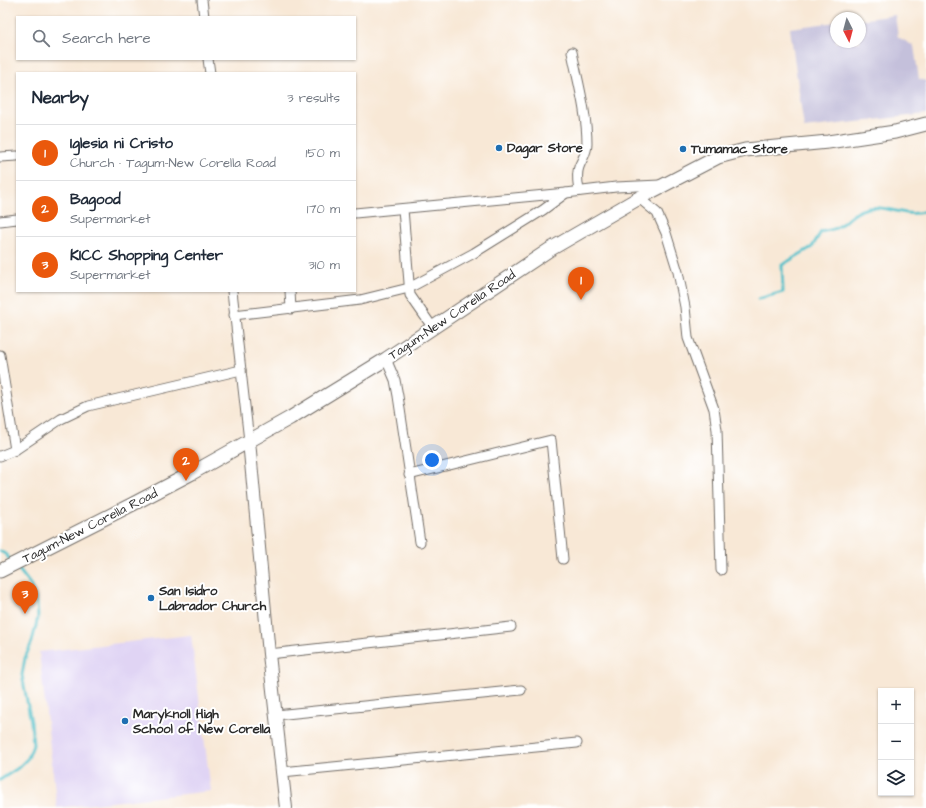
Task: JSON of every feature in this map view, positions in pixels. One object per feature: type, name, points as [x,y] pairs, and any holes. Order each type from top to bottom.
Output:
[{"type":"main road","name":"Tagum-New Corella Road","points":[[3,569],[153,494],[290,418],[386,359],[549,250],[662,185],[718,157],[745,150],[828,142],[895,132],[926,124]]},
{"type":"street","points":[[202,0],[204,16]]},
{"type":"street","points":[[572,52],[583,109],[587,143],[586,151],[577,175],[578,191]]},
{"type":"street","points":[[208,60],[210,72]]},
{"type":"street","points":[[0,157],[16,156]]},
{"type":"street","points":[[356,213],[616,187],[662,185]]},
{"type":"street","points":[[234,316],[360,300],[409,288],[474,253],[544,210],[566,193]]},
{"type":"street","points":[[639,198],[657,213],[662,221],[678,272],[685,307],[688,338],[714,409],[717,430],[721,570]]},
{"type":"street","points":[[403,209],[409,288],[412,299],[433,328]]},
{"type":"street","points":[[0,221],[16,219]]},
{"type":"street","points":[[232,292],[249,441],[269,654],[286,808]]},
{"type":"street","points":[[290,292],[291,309]]},
{"type":"street","points":[[0,355],[15,450]]},
{"type":"street","points":[[386,359],[395,380],[420,542]]},
{"type":"street","points":[[0,456],[15,450],[61,419],[88,406],[241,370]]},
{"type":"street","points":[[409,475],[551,440],[563,559]]},
{"type":"street","points":[[269,654],[511,627]]},
{"type":"street","points":[[276,715],[521,690]]},
{"type":"street","points":[[282,772],[577,743]]},
{"type":"shaded area","points":[[895,15],[898,37],[914,46],[919,79],[926,81],[926,114],[804,128],[790,28],[830,23],[830,48],[866,48],[866,19]]},
{"type":"shaded area","name":"Maryknoll High School of New Corella","points":[[191,635],[211,791],[57,808],[39,652]]},
{"type":"waterway","points":[[758,299],[783,292],[782,265],[812,247],[821,232],[837,227],[859,211],[875,207],[903,213],[918,213],[926,211]]},
{"type":"waterway","points":[[0,551],[12,562]]},
{"type":"waterway","points":[[0,780],[18,768],[28,758],[33,745],[31,722],[22,675],[25,658],[32,642],[38,617],[37,603],[30,584],[16,566]]},
{"type":"place","name":"Dagar Store","points":[[499,148]]},
{"type":"place","name":"Tumamac Store","points":[[683,149]]},
{"type":"place","name":"Iglesia ni Cristo","points":[[581,300]]},
{"type":"place","name":"Bagood","points":[[186,481]]},
{"type":"place","name":"San Isidro Labrador Church","points":[[151,598]]},
{"type":"place","name":"KICC Shopping Center","points":[[25,614]]},
{"type":"place","name":"Maryknoll High School of New Corella","points":[[125,721]]}]
